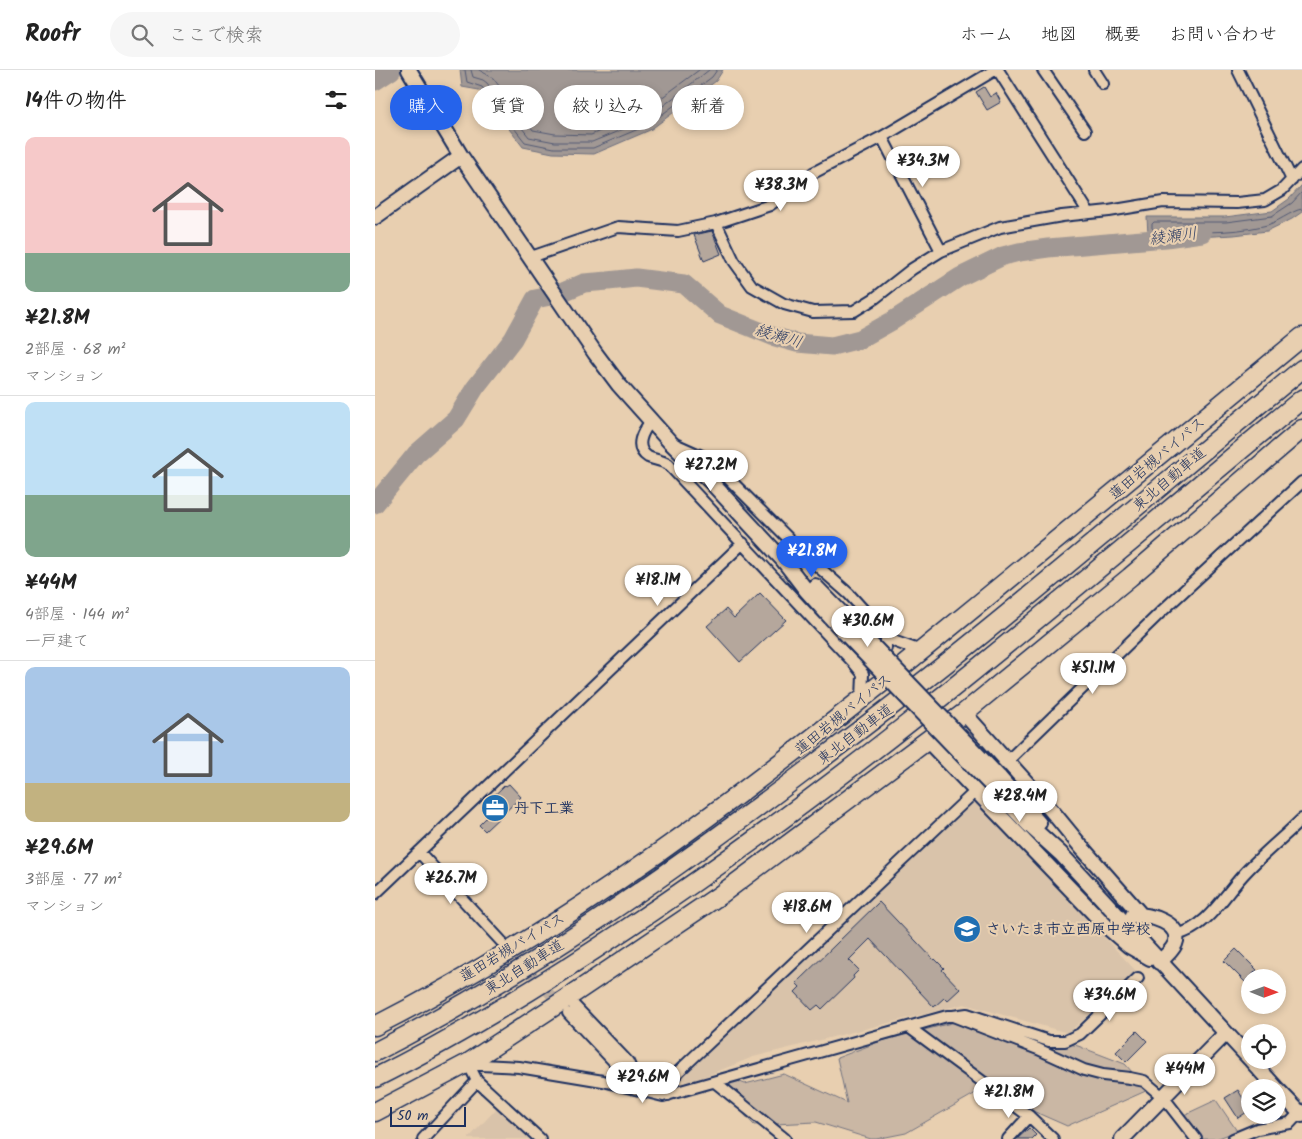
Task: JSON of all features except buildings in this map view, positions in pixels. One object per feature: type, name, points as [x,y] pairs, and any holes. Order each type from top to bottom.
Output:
[{"type":"highway","name":"蓮田岩槻バイパス","points":[[375,1026],[499,957],[621,879],[711,816],[862,699],[1302,338]]},
{"type":"highway","name":"東北自動車道","points":[[375,1052],[491,988],[583,930],[649,886],[762,805],[950,661],[1302,370]]},
{"type":"highway","name":"東北自動車道","points":[[375,1078],[483,1019],[570,966],[733,856],[814,796],[967,676],[1302,399]]},
{"type":"highway","points":[[375,1112],[468,1063],[567,1005],[720,895],[964,713],[1130,576],[1302,430]]},
{"type":"street","points":[[409,70],[461,156],[619,384],[670,442],[710,481],[783,560],[814,585],[846,626],[995,781],[1035,818],[1061,854],[1241,1050]]},
{"type":"street","points":[[531,257],[618,227],[678,231],[716,223],[770,204],[813,174],[882,137],[996,70],[1089,213]]},
{"type":"street","points":[[1043,70],[1085,131]]},
{"type":"street","points":[[1094,70],[1103,84]]},
{"type":"street","points":[[1238,70],[1292,180]]},
{"type":"street","points":[[882,137],[941,251]]},
{"type":"street","points":[[375,217],[461,156]]},
{"type":"street","points":[[716,223],[735,261],[752,286],[784,304],[813,312],[854,311],[875,298],[912,269],[941,251],[999,227],[1061,216],[1163,202],[1237,203],[1265,200],[1282,190],[1302,169]]},
{"type":"street","points":[[651,421],[643,432],[640,441],[643,452],[649,457],[667,464],[855,663],[863,674],[862,699]]},
{"type":"street","points":[[670,442],[706,458],[715,465],[805,555],[849,594],[886,635],[895,642],[921,651]]},
{"type":"street","points":[[668,1095],[671,1080],[679,1071],[1007,761],[1162,611],[1302,482]]},
{"type":"street","points":[[375,894],[743,544]]},
{"type":"street","points":[[855,663],[869,664],[886,648],[886,635]]},
{"type":"street","points":[[964,713],[1141,914]]},
{"type":"street","points":[[928,741],[1106,926],[1129,946],[1159,962]]},
{"type":"street","points":[[1176,935],[1193,929],[1204,921],[1244,874],[1302,819]]},
{"type":"street","points":[[419,852],[501,940]]},
{"type":"street","points":[[1119,918],[1141,914],[1159,919],[1175,931],[1175,944],[1159,962]]},
{"type":"street","points":[[468,1063],[481,1066],[519,1067],[619,1085],[663,1096],[910,1028],[947,1016],[967,1014],[1049,1041],[1065,1041],[1080,1034],[1138,978]]},
{"type":"street","points":[[567,1005],[620,1068],[619,1085]]},
{"type":"street","points":[[567,1005],[628,1062],[632,1071],[635,1089]]},
{"type":"street","points":[[953,1016],[1038,1049],[1085,1070],[1144,1081],[1164,1098],[1195,1139]]},
{"type":"street","points":[[910,1028],[1029,1116],[1053,1139]]},
{"type":"street","points":[[1122,1139],[1226,1033]]},
{"type":"street","points":[[468,1063],[477,1081],[540,1139]]},
{"type":"street","points":[[1259,1069],[1268,1079]]},
{"type":"street","points":[[423,1139],[477,1081]]},
{"type":"street","points":[[715,1082],[785,1139]]},
{"type":"street","points":[[1233,1139],[1257,1129],[1290,1122],[1301,1113],[1286,1097]]},
{"type":"street","points":[[1008,1139],[1029,1116]]},
{"type":"shaded area","name":"さいたま市立西原中学校","points":[[975,801],[1137,972],[1068,1033],[964,1004],[753,1057],[686,1084],[682,1073]]},
{"type":"shaded area","points":[[967,1019],[1078,1046],[1125,1064],[1148,1090],[1067,1126],[983,1089],[906,1133],[876,1139],[816,1122],[754,1125],[731,1100],[730,1078],[745,1084],[784,1074],[847,1103],[837,1058],[881,1041]]},
{"type":"shaded area","points":[[1216,1100],[1237,1131],[1216,1139],[1202,1139],[1184,1115]]},
{"type":"shaded area","points":[[497,1108],[532,1139],[468,1139]]},
{"type":"water","points":[[460,70],[723,70],[716,81],[711,85],[672,85],[672,114],[662,121],[662,85],[554,85],[554,130],[650,130],[594,154],[553,153],[523,147],[510,130],[544,130],[544,85],[472,85],[472,89],[462,87]]},
{"type":"water","points":[[1302,185],[1302,212],[1267,231],[1195,237],[1148,235],[1147,217],[1225,217],[1272,211],[1289,199]]},
{"type":"waterway","points":[[375,81],[392,70]]},
{"type":"waterway","name":"綾瀬川","points":[[375,504],[416,454],[456,419],[475,388],[513,339],[535,299],[556,295],[584,283],[636,278],[684,284],[720,315],[772,336],[797,343],[832,346],[860,339],[892,321],[960,277],[1003,256],[1048,248],[1202,233]]},
{"type":"tunnel","points":[[507,947],[561,1006]]},
{"type":"place","name":"丹下工業","points":[[495,808]]},
{"type":"place","name":"さいたま市立西原中学校","points":[[967,929]]}]
